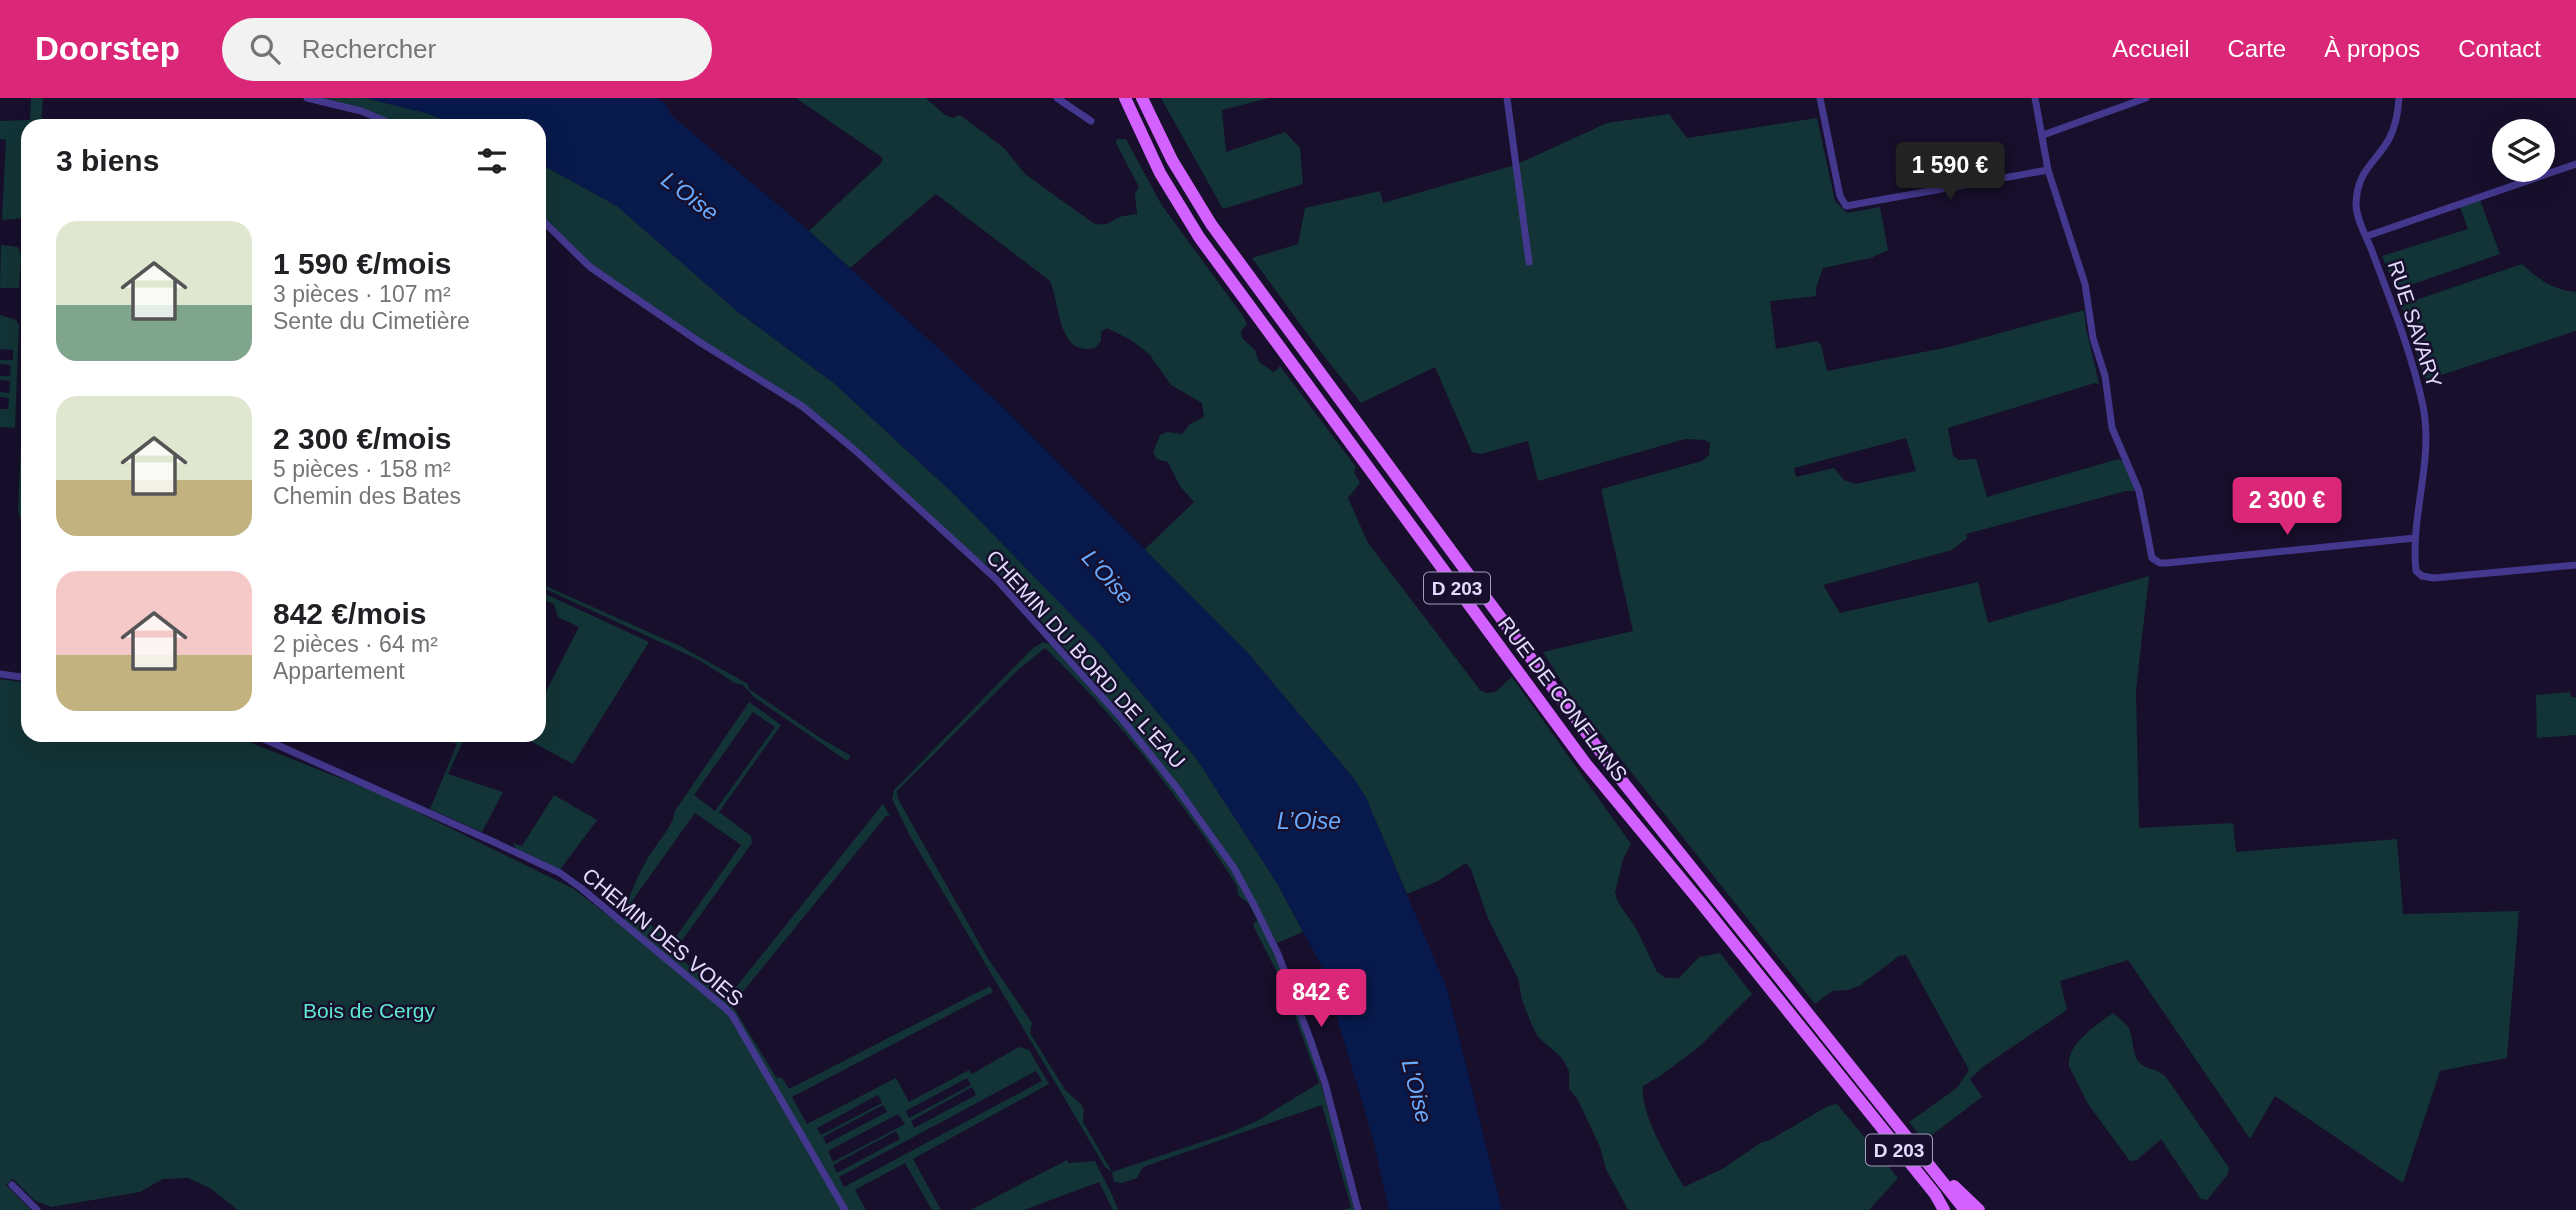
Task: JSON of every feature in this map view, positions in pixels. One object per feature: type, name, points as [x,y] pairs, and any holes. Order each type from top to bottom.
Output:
[{"type":"main road","name":"RUE DE CONFLANS","points":[[1125,98],[1160,173],[1199,237],[1516,670],[1600,781],[1935,1194],[1944,1210]]},
{"type":"main road","name":"RUE DE CONFLANS","points":[[1142,98],[1181,176],[1229,250],[1616,773],[1915,1148]]},
{"type":"main road","name":"D 203","points":[[1915,1148],[1965,1210]]},
{"type":"main road","points":[[1915,1148],[1979,1210]]},
{"type":"street","points":[[307,98],[361,111],[380,119]]},
{"type":"street","points":[[1057,98],[1091,121]]},
{"type":"street","points":[[1507,98],[1529,262]]},
{"type":"street","points":[[1820,98],[1840,197],[1846,206],[2048,170]]},
{"type":"street","points":[[2035,98],[2048,170],[2085,284],[2093,338],[2105,376],[2112,428],[2136,485],[2151,555],[2157,562],[2167,564],[2415,538]]},
{"type":"street","points":[[2043,135],[2146,98]]},
{"type":"street","name":"RUE SAVARY","points":[[2399,98],[2396,125],[2383,149],[2368,165],[2358,191],[2356,207],[2412,358],[2423,408],[2427,434],[2415,538],[2415,568],[2419,574],[2434,578],[2576,565]]},
{"type":"street","points":[[2367,236],[2576,164]]},
{"type":"street","name":"CHEMIN DU BORD DE L'EAU","points":[[546,225],[590,267],[701,343],[802,406],[857,452],[997,580],[1122,719],[1234,868],[1278,954],[1321,1072],[1358,1210]]},
{"type":"street","points":[[0,674],[21,677]]},
{"type":"street","name":"CHEMIN DES VOIES","points":[[271,742],[495,842],[560,873],[581,888],[732,1015],[845,1210]]},
{"type":"street","points":[[12,1185],[37,1210]]},
{"type":"green space","points":[[31,98],[43,98],[42,119],[30,119]]},
{"type":"green space","points":[[317,98],[365,98],[441,119],[384,119],[362,109]]},
{"type":"green space","points":[[796,98],[926,98],[945,115],[953,118],[960,115],[1004,148],[1025,174],[1093,223],[1099,224],[1137,214],[1135,194],[1139,187],[1116,143],[1117,139],[1126,139],[1161,204],[1243,316],[1247,324],[1241,331],[1242,338],[1255,350],[1259,362],[1274,372],[1280,366],[1356,467],[1354,472],[1360,483],[1348,498],[1368,543],[1480,690],[1486,693],[1495,692],[1512,677],[1631,844],[1623,859],[1615,893],[1657,972],[1666,978],[1679,978],[1699,957],[1720,953],[1752,994],[1700,1046],[1643,1086],[1643,1098],[1651,1124],[1684,1187],[1724,1168],[1760,1143],[1770,1140],[1828,1106],[1837,1104],[1898,1178],[1869,1210],[1628,1210],[1606,1169],[1600,1147],[1578,1100],[1569,1089],[1569,1071],[1562,1058],[1538,1037],[1531,1023],[1522,1000],[1518,978],[1487,916],[1471,869],[1466,863],[1438,881],[1407,894],[1366,798],[1355,780],[1246,651],[1144,550],[1194,502],[1180,486],[1168,462],[1157,459],[1153,453],[1160,435],[1167,432],[1182,434],[1190,424],[1204,417],[1202,403],[1171,385],[1149,354],[1131,340],[1107,328],[1101,332],[1101,341],[1095,348],[1083,349],[1073,344],[1062,326],[1050,281],[936,194],[850,268],[809,231],[881,163],[883,158]]},
{"type":"green space","points":[[1161,98],[1269,98],[1222,110],[1226,152],[1285,132],[1300,148],[1303,184],[1223,209]]},
{"type":"green space","points":[[1669,114],[1687,138],[1817,118],[1835,201],[1847,213],[1880,207],[1888,250],[1871,258],[1823,268],[1816,296],[1770,301],[1776,349],[1817,341],[1821,345],[1827,371],[1949,347],[2084,310],[2099,384],[1948,428],[1953,456],[1959,460],[1976,459],[1987,497],[2118,459],[2124,462],[2135,491],[2126,491],[1966,534],[1967,538],[1952,550],[1823,585],[1840,613],[1978,582],[1988,623],[2149,576],[2136,690],[2139,828],[2233,823],[2236,852],[2397,839],[2403,914],[2519,911],[2507,1058],[2440,1071],[2403,1183],[2275,1096],[2250,1139],[2128,960],[2060,981],[2067,1010],[1984,1066],[1970,1079],[1982,1097],[1924,1141],[1909,1122],[1957,1088],[1969,1070],[1906,955],[1899,956],[1859,986],[1832,991],[1815,1004],[1568,692],[1543,652],[1633,631],[1601,489],[1702,461],[1709,455],[1710,443],[1705,440],[1685,439],[1538,481],[1528,441],[1481,454],[1472,452],[1435,367],[1361,403],[1252,258],[1298,244],[1305,208],[1380,191],[1383,203],[1515,165],[1607,123]],"holes":[[[1906,438],[1916,471],[1855,484],[1844,480],[1834,468],[1796,477],[1794,468]]]},
{"type":"green space","points":[[21,120],[21,218],[2,220],[6,140],[0,139],[0,121]]},
{"type":"green space","points":[[546,167],[617,206],[737,311],[835,384],[955,495],[1100,644],[1196,758],[1277,883],[1303,932],[1277,943],[1239,871],[1198,811],[1093,681],[1001,575],[978,559],[860,451],[591,265],[546,222]]},
{"type":"green space","points":[[2479,197],[2500,254],[2396,290],[2382,256],[2468,229],[2459,204]]},
{"type":"green space","points":[[1,245],[18,247],[21,256],[19,288],[0,288]]},
{"type":"green space","points":[[2522,264],[2546,283],[2576,292],[2576,331],[2426,380],[2401,305]]},
{"type":"green space","points":[[0,315],[16,320],[19,325],[15,428],[0,427],[0,409],[8,409],[9,398],[0,397],[0,392],[9,393],[10,381],[0,380],[0,376],[10,376],[11,365],[0,364],[0,360],[13,360],[13,350],[0,349]]},
{"type":"green space","points":[[21,443],[21,519],[18,510]]},
{"type":"green space","points":[[546,586],[680,646],[748,684],[749,689],[851,756],[847,761],[754,697],[743,685],[735,683],[699,660],[546,589]]},
{"type":"green space","points":[[546,594],[649,642],[573,764],[532,742],[546,742],[546,691],[579,627],[558,617],[554,604],[546,601]]},
{"type":"green space","points":[[1043,642],[1050,644],[1137,741],[1193,811],[1241,885],[1261,922],[1291,992],[1326,1100],[1354,1210],[1344,1210],[1351,1207],[1322,1105],[1143,1167],[1137,1178],[1122,1183],[1114,1182],[1112,1172],[1105,1167],[910,836],[892,799],[894,790],[1033,648]],"holes":[[[1045,648],[1098,703],[1148,761],[1216,854],[1237,886],[1238,895],[1248,903],[1257,920],[1253,925],[1285,988],[1319,1083],[1257,1121],[1112,1172],[1083,1122],[1084,1110],[1081,1104],[1066,1091],[1030,1033],[1032,1023],[987,957],[898,799],[897,791],[1018,670]]]},
{"type":"green space","name":"Bois de Cergy","points":[[0,679],[21,682],[21,742],[249,742],[383,795],[574,889],[720,1002],[845,1210],[238,1210],[210,1188],[188,1178],[163,1179],[140,1192],[51,1207],[34,1200],[13,1179],[6,1185],[31,1210],[0,1210]]},
{"type":"green space","points":[[2570,692],[2571,697],[2576,697],[2576,735],[2537,738],[2536,695]]},
{"type":"green space","points":[[749,702],[781,725],[719,812],[751,836],[752,843],[673,953],[729,996],[883,804],[890,816],[886,816],[732,1005],[776,1077],[782,1078],[789,1089],[990,986],[993,992],[792,1097],[807,1124],[896,1078],[909,1102],[969,1070],[972,1074],[1019,1047],[1029,1050],[1049,1084],[913,1159],[941,1210],[932,1210],[905,1163],[855,1190],[866,1210],[848,1210],[731,1009],[624,920],[628,903],[636,880],[668,830],[675,811]],"holes":[[[753,712],[775,727],[715,811],[694,795]],[[695,813],[741,845],[673,941],[627,908]],[[1036,1071],[1042,1081],[844,1187],[839,1177]],[[967,1078],[971,1085],[909,1118],[906,1111]],[[972,1087],[976,1095],[914,1128],[911,1121]],[[878,1095],[882,1103],[821,1135],[817,1128]],[[883,1105],[887,1112],[826,1144],[823,1137]],[[898,1114],[905,1124],[833,1162],[828,1151]],[[896,1131],[900,1139],[837,1173],[833,1165]]]},
{"type":"green space","points":[[452,742],[463,742],[448,774],[503,792],[482,832],[430,809],[457,744]]},
{"type":"green space","points":[[554,795],[597,820],[559,871],[516,849],[513,843],[522,846]]},
{"type":"green space","points":[[2113,1013],[2129,1029],[2138,1061],[2166,1077],[2229,1168],[2228,1174],[2207,1200],[2201,1199],[2161,1139],[2137,1160],[2130,1161],[2088,1104],[2069,1066],[2070,1058],[2084,1035]]},
{"type":"green space","points":[[1067,1160],[1069,1163],[1095,1161],[1118,1210],[1113,1210],[1099,1182],[1024,1210],[971,1210]]},
{"type":"water","name":"L’Oise","points":[[365,98],[657,98],[666,105],[672,116],[809,231],[1004,408],[1246,651],[1355,780],[1366,798],[1447,989],[1502,1210],[1389,1210],[1373,1139],[1322,967],[1277,883],[1196,758],[1100,644],[955,495],[835,384],[737,311],[617,206],[546,167],[546,119],[441,119]]},
{"type":"water label","name":"L'Oise","points":[[690,196]]},
{"type":"water label","name":"L'Oise","points":[[1108,577]]},
{"type":"water label","name":"L'Oise","points":[[1417,1091]]}]
